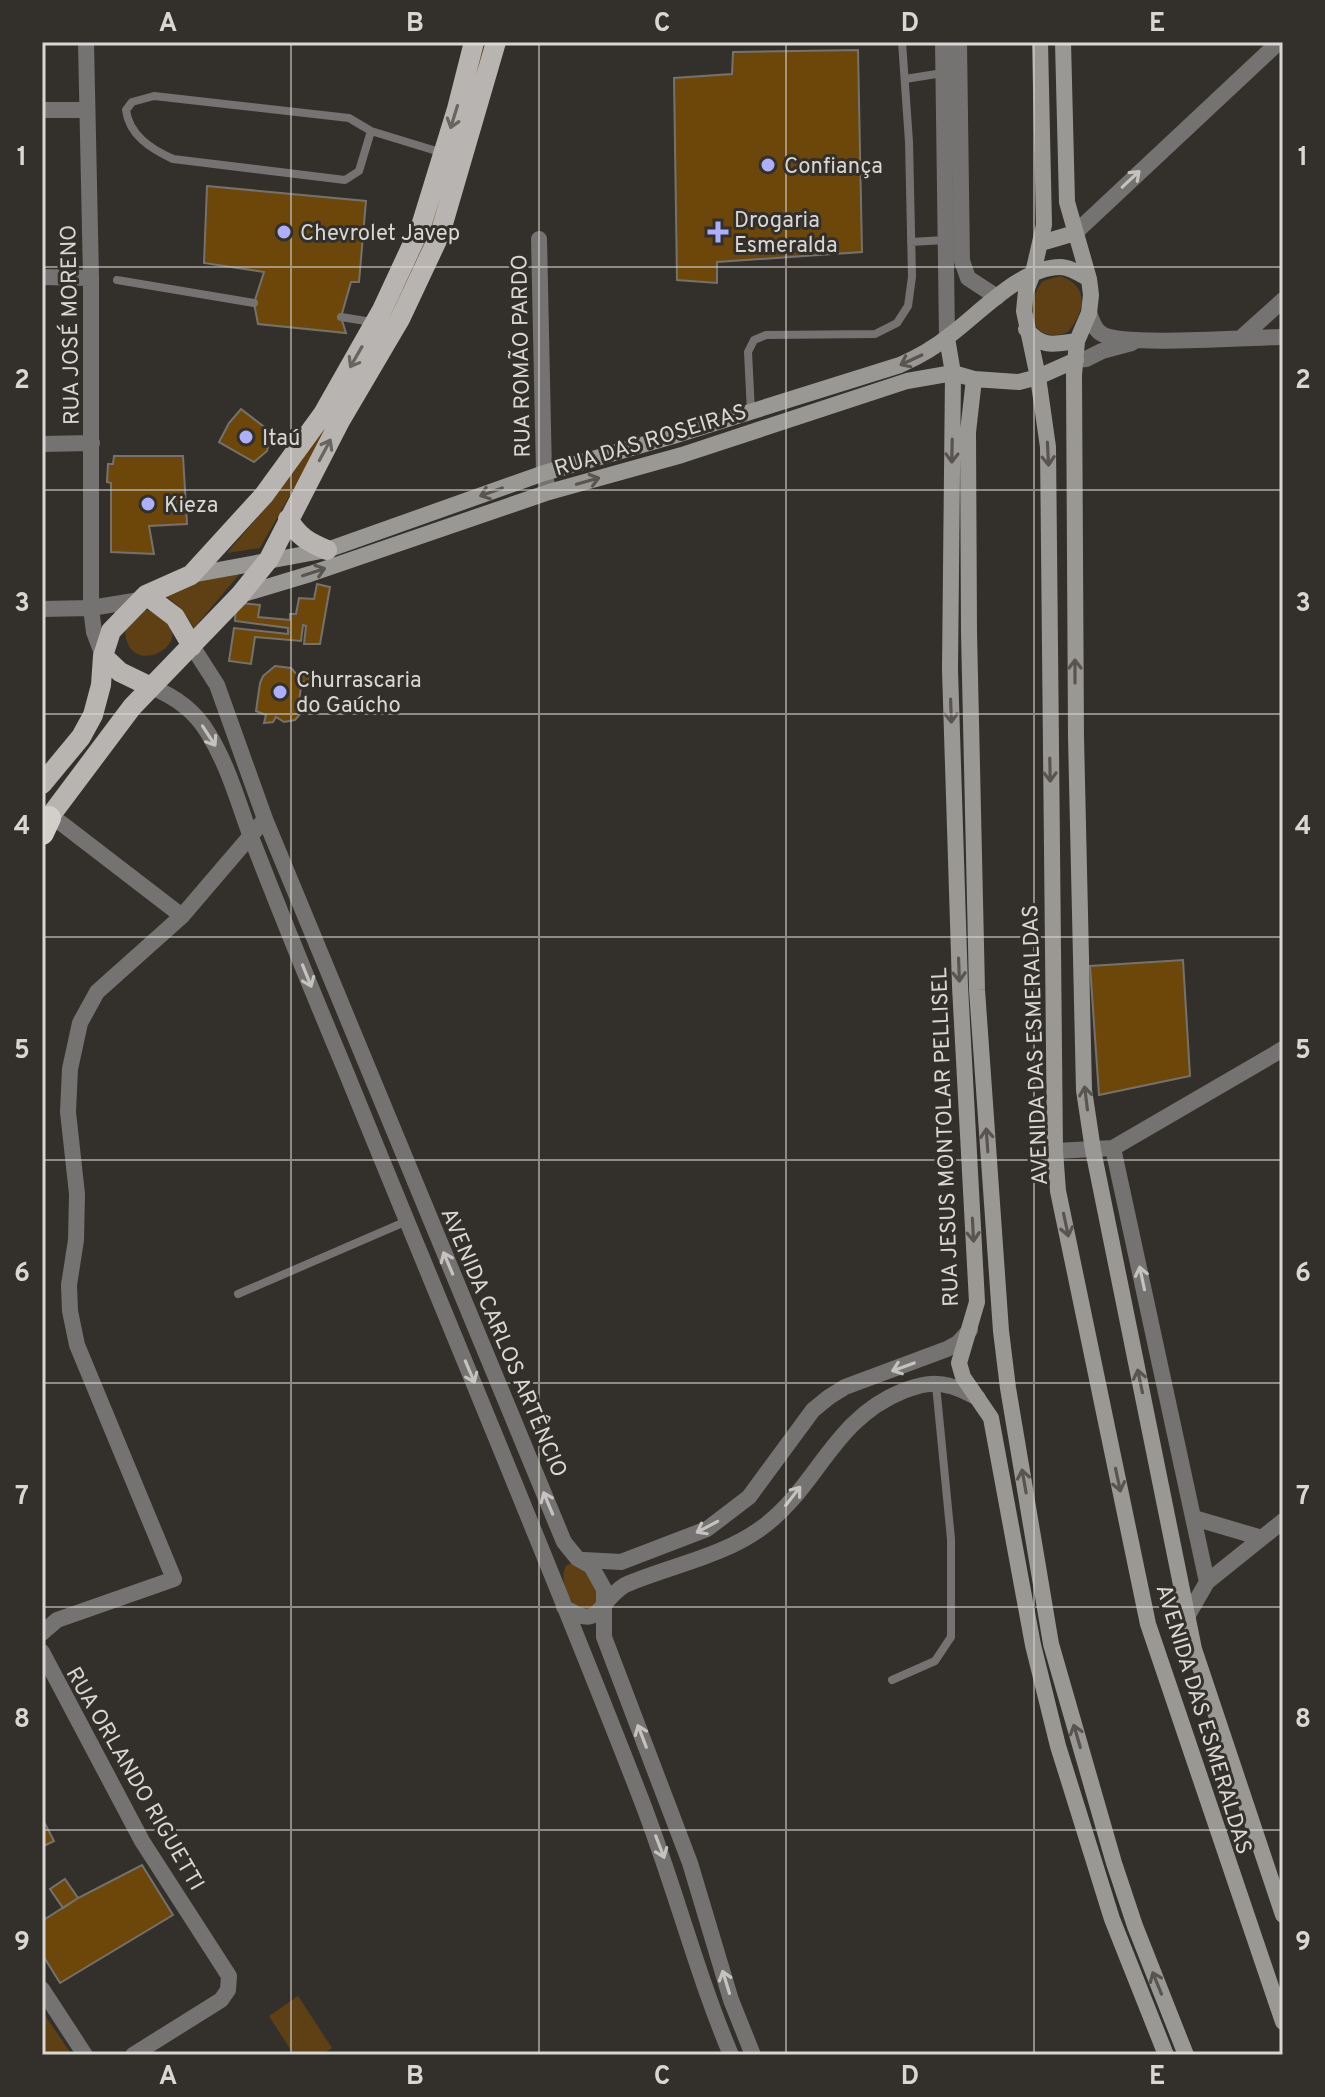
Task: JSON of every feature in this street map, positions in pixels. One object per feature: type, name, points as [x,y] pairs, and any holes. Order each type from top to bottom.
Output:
[{"type":"main road","points":[[42,784],[81,737],[93,715],[101,685],[103,656],[111,631],[143,597],[191,575],[279,476],[323,414],[375,323],[421,226],[474,42]]},
{"type":"main road","points":[[49,825],[94,755],[151,687],[240,595],[269,559],[340,421],[400,319],[440,234],[496,42]]},
{"type":"main road","name":"AVENIDA DAS ESMERALDAS","points":[[1040,42],[1044,225],[1026,291],[1024,311],[1048,447],[1049,738],[1058,1191],[1148,1624],[1283,2022]]},
{"type":"main road","points":[[1026,329],[1035,340],[1045,344],[1077,341],[1089,313],[1089,279],[1067,202],[1063,42]]},
{"type":"main road","points":[[1041,243],[1075,233]]},
{"type":"main road","points":[[1033,273],[1060,267],[1089,279]]},
{"type":"main road","name":"RUA DAS ROSEIRAS","points":[[240,595],[549,492],[682,455],[828,397],[920,356],[1033,273]]},
{"type":"main road","name":"RUA JESUS MONTOLAR PELLISEL","points":[[947,338],[953,373],[949,632],[960,986],[977,1302],[959,1363],[963,1377],[991,1418],[1033,1645],[1058,1746],[1112,1919],[1166,2055]]},
{"type":"main road","name":"AVENIDA DAS ESMERALDAS","points":[[1077,341],[1076,737],[1084,1090],[1093,1150],[1199,1663],[1283,1915]]},
{"type":"main road","name":"RUA DAS ROSEIRAS","points":[[191,575],[327,550],[544,473],[751,412],[953,373],[974,379],[1019,382],[1076,360]]},
{"type":"main road","name":"RUA JESUS MONTOLAR PELLISEL","points":[[974,379],[968,432],[977,990],[1001,1331],[1008,1388],[1051,1644],[1114,1863],[1135,1926],[1186,2055]]},
{"type":"main road","points":[[673,436],[682,455]]},
{"type":"main road","points":[[288,519],[298,536],[327,550]]},
{"type":"main road","points":[[143,597],[175,617],[192,646]]},
{"type":"main road","points":[[949,632],[969,632]]},
{"type":"main road","points":[[103,656],[120,672],[151,687]]},
{"type":"main road","points":[[1049,738],[1076,737]]},
{"type":"main road","points":[[970,1330],[980,1325],[993,1325],[1001,1331]]},
{"type":"main road","points":[[978,1398],[994,1397],[1008,1388]]},
{"type":"street","name":"RUA JOSÉ MORENO","points":[[86,42],[91,278],[91,608],[94,632],[103,656]]},
{"type":"street","points":[[943,42],[947,338]]},
{"type":"street","points":[[959,42],[962,261],[968,278],[997,297]]},
{"type":"street","points":[[1075,233],[1279,42]]},
{"type":"street","points":[[42,110],[87,110]]},
{"type":"street","name":"RUA ROMÃO PARDO","points":[[539,239],[544,473],[549,492]]},
{"type":"street","points":[[42,277],[91,278]]},
{"type":"street","points":[[1242,337],[1283,300]]},
{"type":"street","points":[[1089,313],[1102,335],[1141,341],[1283,337]]},
{"type":"street","points":[[1076,360],[1141,341]]},
{"type":"street","points":[[42,444],[92,443]]},
{"type":"street","points":[[42,609],[91,608],[143,597]]},
{"type":"street","name":"AVENIDA CARLOS ARTÊNCIO","points":[[192,646],[217,685],[265,819],[564,1542],[598,1578],[606,1600],[604,1637],[690,1863],[731,2000],[753,2055]]},
{"type":"street","name":"AVENIDA CARLOS ARTÊNCIO","points":[[151,687],[171,695],[206,728],[222,757],[344,1069],[641,1798],[670,1873],[712,2007],[731,2055]]},
{"type":"street","points":[[43,1632],[57,1620],[174,1579],[77,1345],[70,1311],[69,1285],[76,1240],[77,1194],[68,1112],[70,1069],[80,1023],[97,992],[182,916],[265,819]]},
{"type":"street","points":[[49,825],[182,916]]},
{"type":"street","points":[[1055,1151],[1113,1148],[1283,1049]]},
{"type":"street","points":[[344,1069],[365,1062]]},
{"type":"street","points":[[1113,1148],[1207,1582]]},
{"type":"street","points":[[556,1588],[561,1567],[568,1560],[621,1562],[707,1529],[749,1497],[813,1410],[829,1397],[845,1387],[947,1349],[970,1330]]},
{"type":"street","points":[[564,1607],[586,1618],[599,1613],[606,1600],[625,1585],[733,1544],[761,1528],[780,1513],[839,1436],[867,1410],[911,1388],[936,1384],[950,1386],[978,1398]]},
{"type":"street","points":[[1194,1518],[1262,1538]]},
{"type":"street","points":[[1188,1615],[1207,1582],[1283,1521]]},
{"type":"street","name":"RUA ORLANDO RIGUETTI","points":[[42,1652],[142,1841],[229,1976],[228,1990],[221,2000],[133,2055]]},
{"type":"street","points":[[641,1798],[662,1789]]},
{"type":"street","points":[[42,1989],[85,2055]]},
{"type":"lane","points":[[751,412],[748,352],[754,340],[766,335],[875,334],[897,323],[908,306],[912,277],[909,142],[902,42]]},
{"type":"lane","points":[[905,79],[944,73]]},
{"type":"lane","points":[[371,131],[359,171],[345,180],[173,159],[152,149],[128,124],[126,110],[132,102],[154,96],[349,118],[371,131],[443,153]]},
{"type":"lane","points":[[911,242],[945,240]]},
{"type":"lane","points":[[117,280],[254,303]]},
{"type":"lane","points":[[341,317],[375,323]]},
{"type":"lane","points":[[238,1294],[408,1220]]},
{"type":"lane","points":[[892,1680],[935,1661],[951,1637],[951,1539],[936,1384]]},
{"type":"shaded area","points":[[480,42],[485,42],[475,89],[430,235],[402,297],[260,548],[227,553],[274,498],[399,295]]},
{"type":"shaded area","points":[[1060,276],[1076,286],[1082,300],[1078,316],[1068,332],[1055,335],[1038,328],[1032,311],[1036,291],[1043,281]]},
{"type":"shaded area","points":[[242,571],[194,628],[184,613],[162,594],[188,582]]},
{"type":"shaded area","points":[[144,610],[166,621],[172,631],[171,640],[165,648],[146,656],[136,653],[128,645],[125,630]]},
{"type":"shaded area","points":[[574,1562],[579,1563],[600,1595],[594,1609],[577,1609],[568,1594],[564,1571]]},
{"type":"shaded area","points":[[298,1996],[332,2048],[321,2055],[294,2055],[269,2016]]},
{"type":"shaded area","points":[[42,2011],[72,2055],[42,2055]]},
{"type":"building","name":"Confiança","points":[[858,50],[862,252],[717,262],[717,283],[677,280],[674,78],[732,74],[733,52]]},
{"type":"building","name":"Chevrolet Javep","points":[[207,186],[366,201],[359,282],[351,282],[341,317],[346,333],[258,324],[254,303],[264,272],[204,263]]},
{"type":"building","name":"Itaú","points":[[241,409],[272,433],[267,451],[254,462],[219,442]]},
{"type":"building","name":"Kieza","points":[[114,456],[183,456],[187,524],[149,526],[154,554],[111,552],[111,483],[107,482],[108,464],[113,464]]},
{"type":"building","points":[[317,584],[330,587],[320,644],[304,644],[306,626],[303,625],[301,641],[255,637],[251,664],[229,661],[234,628],[288,634],[288,628],[235,621],[236,606],[240,603],[260,605],[258,617],[290,620],[290,614],[296,614],[299,598],[314,599]]},
{"type":"building","name":"Churrascaria do Gaúcho","points":[[275,666],[291,668],[299,677],[308,674],[311,681],[302,682],[299,700],[308,705],[295,720],[284,722],[276,717],[273,722],[264,723],[266,715],[256,711],[260,683]]},
{"type":"building","points":[[1183,960],[1190,1076],[1099,1095],[1090,966]]},
{"type":"building","points":[[42,1818],[54,1841],[42,1847]]},
{"type":"building","points":[[142,1865],[173,1915],[60,1983],[42,1954],[42,1921],[78,1898]]},
{"type":"building","points":[[65,1879],[78,1898],[63,1908],[50,1889]]},
{"type":"place","name":"Confiança","points":[[768,165]]},
{"type":"place","name":"Chevrolet Javep","points":[[284,232]]},
{"type":"place","name":"Drogaria Esmeralda","points":[[718,232]]},
{"type":"place","name":"Itaú","points":[[246,437]]},
{"type":"place","name":"Kieza","points":[[148,504]]},
{"type":"place","name":"Churrascaria do Gaúcho","points":[[280,692]]}]
